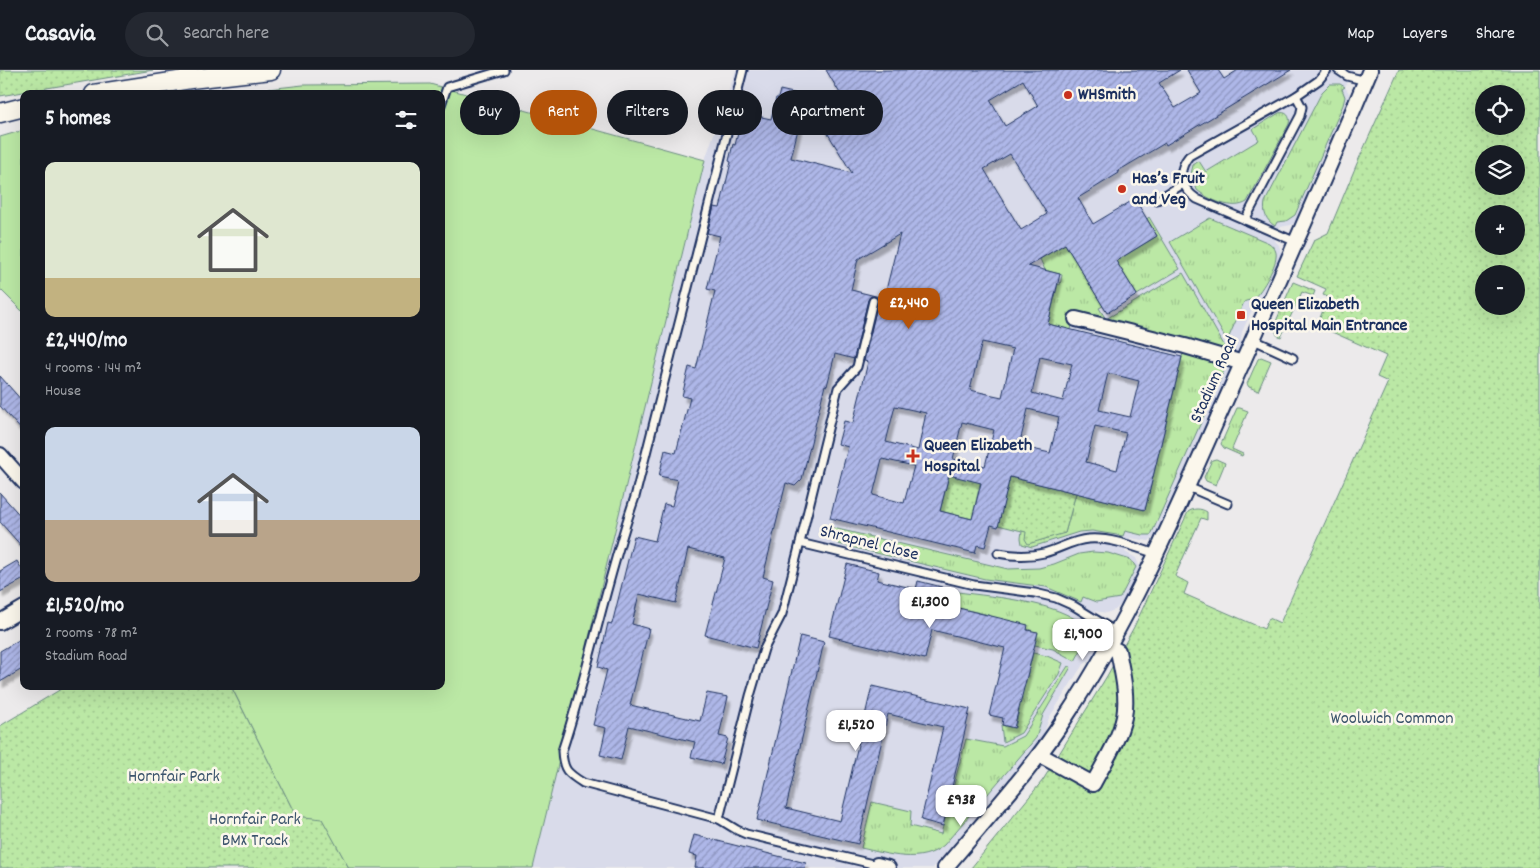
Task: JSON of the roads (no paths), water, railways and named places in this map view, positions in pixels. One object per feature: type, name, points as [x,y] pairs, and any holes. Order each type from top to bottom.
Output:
[{"type":"street","points":[[120,90],[191,79],[270,70]]},
{"type":"street","name":"Stadium Road","points":[[945,868],[1040,755],[1074,705],[1116,632],[1188,486],[1254,340],[1368,76]]},
{"type":"street","points":[[0,113],[20,108]]},
{"type":"street","points":[[1076,319],[1185,346],[1243,363]]},
{"type":"street","points":[[0,455],[20,478]]},
{"type":"street","points":[[0,622],[20,610]]},
{"type":"street","points":[[1040,755],[1093,784],[1124,717],[1125,694],[1118,651],[1108,646]]},
{"type":"lane","points":[[445,93],[447,87],[504,70]]},
{"type":"lane","points":[[743,70],[635,497],[622,534],[573,718],[562,751],[563,764],[568,774],[582,783],[719,819],[746,834],[881,867]]},
{"type":"lane","points":[[1296,242],[1197,200],[1188,193],[1183,184],[1183,163],[1190,156],[1296,96],[1319,80],[1328,70]]},
{"type":"lane","points":[[1338,70],[1347,76],[1368,76]]},
{"type":"lane","points":[[1245,220],[1300,116],[1302,107],[1296,96]]},
{"type":"lane","points":[[1156,200],[1183,184]]},
{"type":"lane","name":"Shrapnel Close","points":[[873,301],[857,368],[838,388],[800,543],[974,585],[1035,592],[1074,606],[1116,632]]},
{"type":"lane","points":[[1254,340],[1293,358]]},
{"type":"lane","points":[[1188,486],[1228,504]]},
{"type":"lane","points":[[998,553],[1014,556],[1044,553],[1090,538],[1101,539],[1156,554]]},
{"type":"lane","points":[[719,819],[750,696],[764,649],[782,614],[800,543]]},
{"type":"place","name":"WHSmith","points":[[1068,95]]},
{"type":"place","name":"Has’s Fruit and Veg","points":[[1122,189]]},
{"type":"place","name":"Queen Elizabeth Hospital Main Entrance","points":[[1241,315]]},
{"type":"place","name":"Queen Elizabeth Hospital","points":[[913,456]]},
{"type":"park label","name":"Woolwich Common","points":[[1392,719]]},
{"type":"park label","name":"Hornfair Park","points":[[174,777]]},
{"type":"park label","name":"Hornfair Park BMX Track","points":[[255,830]]}]
